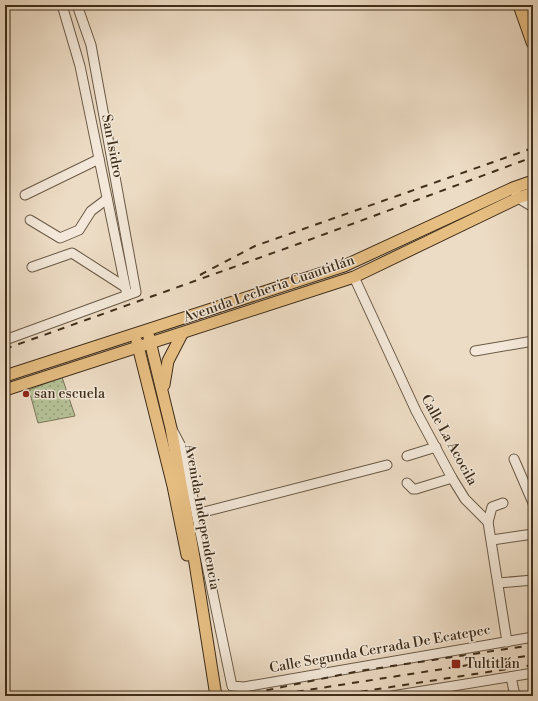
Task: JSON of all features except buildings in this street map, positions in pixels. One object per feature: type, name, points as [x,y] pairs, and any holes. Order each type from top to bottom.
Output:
[{"type":"highway","points":[[520,5],[533,42]]},
{"type":"main road","name":"Avenida Lecheria Cuautitlán","points":[[5,390],[182,334],[354,277],[516,193],[533,181]]},
{"type":"main road","name":"Avenida Lecheria Cuautitlán","points":[[5,376],[344,266],[516,193],[533,193]]},
{"type":"main road","points":[[146,330],[151,344]]},
{"type":"main road","points":[[135,334],[138,348]]},
{"type":"main road","points":[[163,392],[168,361],[182,334]]},
{"type":"main road","name":"Avenida Independencia","points":[[151,344],[171,428],[210,696]]},
{"type":"main road","name":"Avenida Independencia","points":[[138,348],[192,564],[216,696]]},
{"type":"street","name":"San Isidro","points":[[62,5],[80,66],[107,199],[129,291]]},
{"type":"street","name":"San Isidro","points":[[77,5],[91,45],[129,291]]},
{"type":"street","points":[[25,195],[99,159]]},
{"type":"street","points":[[516,193],[533,207]]},
{"type":"street","points":[[30,220],[60,238],[79,230],[91,210],[107,199]]},
{"type":"street","points":[[32,267],[72,253],[129,291]]},
{"type":"street","name":"Calle La Acocila","points":[[354,277],[416,411],[452,478],[466,499],[488,522]]},
{"type":"street","points":[[5,340],[129,291]]},
{"type":"street","points":[[475,351],[533,341]]},
{"type":"street","points":[[171,428],[183,450],[196,514],[386,465]]},
{"type":"street","points":[[407,456],[436,447]]},
{"type":"street","points":[[514,459],[533,503]]},
{"type":"street","points":[[407,483],[416,489],[452,478]]},
{"type":"street","points":[[503,503],[492,507],[488,522],[492,540],[506,642]]},
{"type":"street","name":"Calle Segunda Cerrada De Ecatepec","points":[[196,514],[232,686],[244,686],[533,637]]},
{"type":"street","points":[[492,540],[533,534]]},
{"type":"street","points":[[498,583],[533,580]]},
{"type":"street","points":[[392,696],[533,673]]},
{"type":"street","points":[[511,677],[515,696]]},
{"type":"green space","points":[[62,377],[75,416],[38,423],[29,390]]},
{"type":"railway","points":[[200,275],[255,246],[533,148]]},
{"type":"railway","points":[[5,349],[298,244],[533,157]]},
{"type":"railway","points":[[239,696],[359,671],[533,645]]},
{"type":"railway","points":[[269,696],[533,655]]},
{"type":"railway","points":[[333,696],[533,665]]},
{"type":"place","name":"san escuela","points":[[26,394]]},
{"type":"place","name":"Tultitlán","points":[[456,664]]}]
